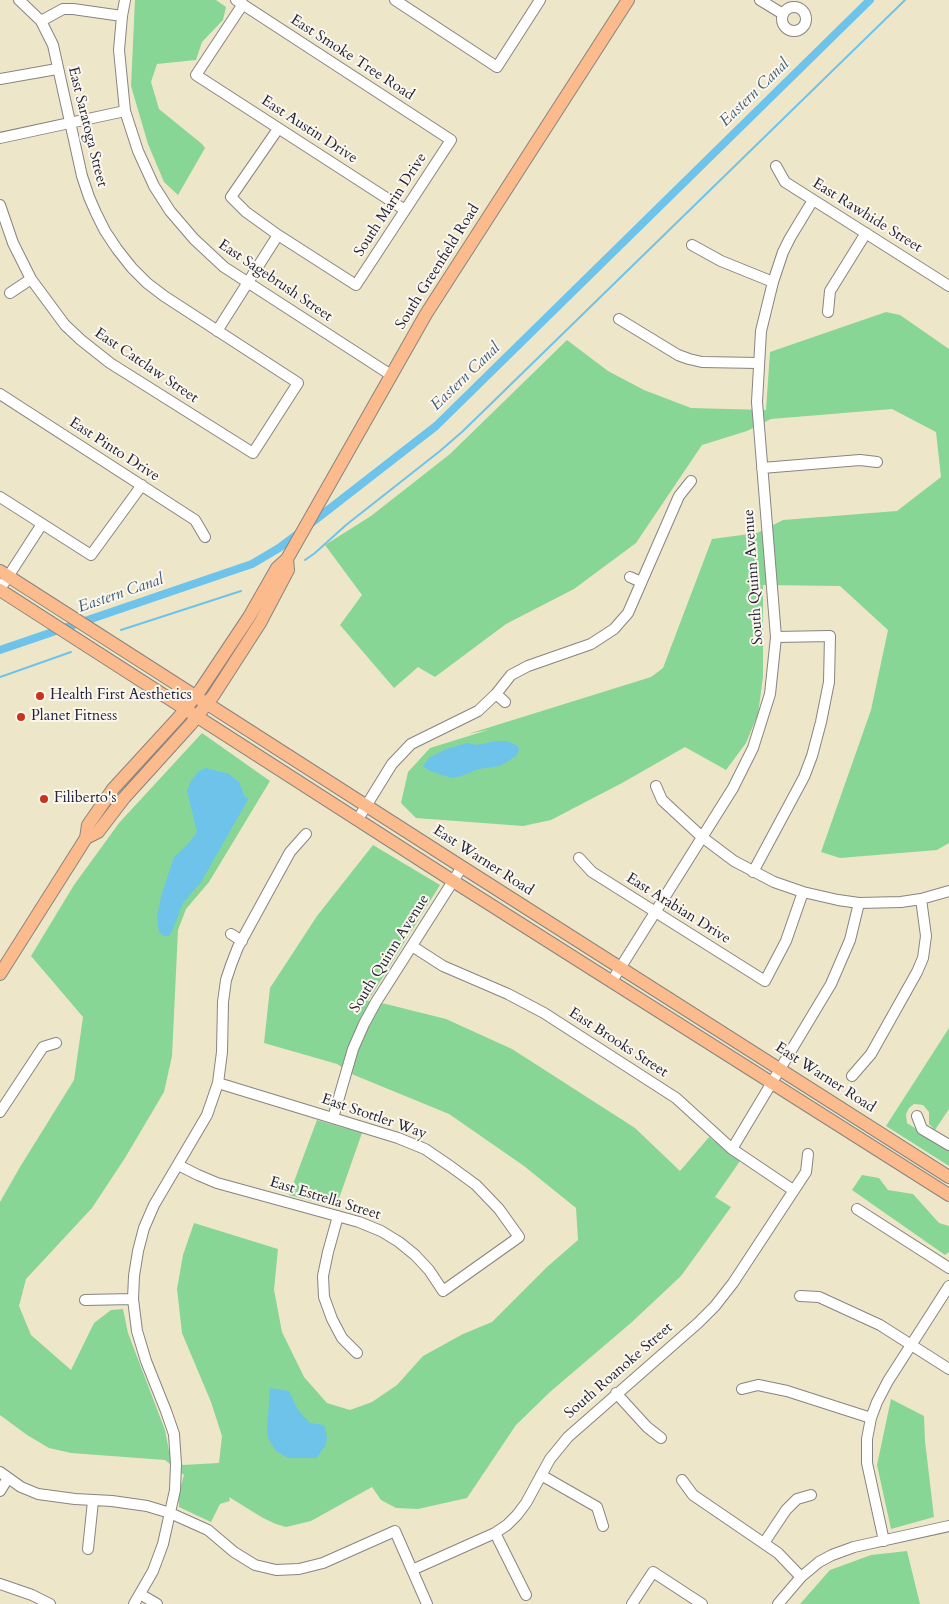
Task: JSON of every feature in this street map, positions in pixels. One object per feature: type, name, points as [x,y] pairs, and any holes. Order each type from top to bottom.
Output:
[{"type":"main road","name":"South Greenfield Road","points":[[0,974],[86,838],[88,825],[113,789],[195,696],[249,617],[277,568],[287,559],[431,306],[628,0]]},
{"type":"main road","name":"South Greenfield Road","points":[[86,838],[98,832],[124,798],[207,704],[260,623],[288,570],[287,559]]},
{"type":"main road","name":"East Warner Road","points":[[4,574],[949,1177]]},
{"type":"main road","points":[[0,590],[949,1195]]},
{"type":"street","name":"East Saratoga Street","points":[[19,0],[40,21],[53,45],[88,198],[117,248],[132,268],[164,296],[298,383]]},
{"type":"street","name":"East Sagebrush Street","points":[[125,0],[119,50],[125,111],[141,160],[154,186],[170,211],[207,253],[224,267],[391,375]]},
{"type":"street","points":[[395,0],[497,67],[540,0]]},
{"type":"street","points":[[760,0],[783,14]]},
{"type":"street","name":"East Austin Drive","points":[[239,2],[196,76],[405,210]]},
{"type":"street","name":"East Smoke Tree Road","points":[[239,2],[451,140]]},
{"type":"street","points":[[40,21],[63,9],[122,16]]},
{"type":"street","points":[[0,80],[57,69]]},
{"type":"street","points":[[0,138],[125,111]]},
{"type":"street","points":[[217,331],[278,235],[246,212],[231,197],[278,128]]},
{"type":"street","name":"South Marin Drive","points":[[278,235],[356,285],[451,140]]},
{"type":"street","name":"East Rawhide Street","points":[[776,166],[785,182],[949,286]]},
{"type":"street","name":"South Quinn Avenue","points":[[612,981],[733,788],[753,748],[770,694],[776,637],[757,402],[758,363],[761,330],[773,282],[790,238],[813,200]]},
{"type":"street","name":"East Catclaw Street","points":[[0,205],[13,243],[31,279],[65,325],[94,352],[253,454],[298,383]]},
{"type":"street","points":[[828,312],[830,291],[866,233]]},
{"type":"street","points":[[692,245],[729,265],[773,282]]},
{"type":"street","points":[[10,293],[31,279]]},
{"type":"street","points":[[619,319],[678,355],[702,362],[758,363]]},
{"type":"street","name":"East Pinto Drive","points":[[0,394],[195,520],[205,537]]},
{"type":"street","points":[[762,468],[860,460],[877,462]]},
{"type":"street","points":[[358,819],[392,764],[411,744],[478,710],[496,694],[511,675],[528,666],[592,644],[614,629],[628,613],[679,496],[691,481]]},
{"type":"street","points":[[0,497],[91,555],[142,485]]},
{"type":"street","points":[[0,590],[4,574],[42,524]]},
{"type":"street","points":[[630,577],[642,582]]},
{"type":"street","points":[[753,872],[794,798],[812,756],[829,682],[830,636],[776,637]]},
{"type":"street","points":[[496,694],[505,702]]},
{"type":"street","points":[[656,786],[662,800],[702,837],[734,861],[753,872],[803,892],[859,903],[901,902],[921,899],[949,891]]},
{"type":"street","points":[[134,1604],[153,1571],[163,1544],[175,1490],[176,1464],[174,1434],[136,1331],[133,1299],[138,1251],[144,1228],[154,1205],[207,1115],[218,1083],[222,1052],[223,1002],[226,980],[231,965],[290,852],[306,834]]},
{"type":"street","name":"East Arabian Drive","points":[[579,858],[592,872],[765,980],[786,941],[803,892]]},
{"type":"street","name":"South Quinn Avenue","points":[[333,1118],[364,1024],[462,867]]},
{"type":"street","points":[[852,1076],[870,1054],[917,972],[923,958],[926,936],[921,899]]},
{"type":"street","points":[[732,1149],[838,970],[850,940],[859,903]]},
{"type":"street","points":[[231,934],[242,941]]},
{"type":"street","name":"East Brooks Street","points":[[412,946],[443,966],[508,994],[544,1013],[676,1098],[732,1149],[793,1190]]},
{"type":"street","points":[[0,1112],[43,1047],[56,1043]]},
{"type":"street","name":"East Stottler Way","points":[[218,1083],[398,1138],[425,1149],[476,1185],[499,1209],[519,1237],[443,1292]]},
{"type":"street","points":[[917,1116],[922,1129],[949,1145]]},
{"type":"street","name":"South Roanoke Street","points":[[412,1570],[507,1526],[526,1503],[554,1453],[568,1436],[715,1306],[733,1283],[806,1172],[808,1154]]},
{"type":"street","name":"East Estrella Street","points":[[178,1165],[217,1183],[359,1222],[381,1232],[400,1242],[415,1255],[429,1270],[443,1292]]},
{"type":"street","points":[[857,1209],[949,1268]]},
{"type":"street","points":[[338,1216],[323,1276],[324,1297],[332,1319],[342,1338],[357,1353]]},
{"type":"street","points":[[884,1541],[867,1463],[867,1439],[871,1418],[882,1390],[949,1286]]},
{"type":"street","points":[[800,1296],[819,1297],[858,1314],[880,1325],[949,1369]]},
{"type":"street","points":[[85,1300],[133,1299]]},
{"type":"street","points":[[742,1389],[758,1385],[767,1387],[827,1403],[871,1418]]},
{"type":"street","points":[[616,1393],[647,1427],[661,1438]]},
{"type":"street","points":[[0,1491],[4,1475],[21,1487],[38,1494],[147,1506],[170,1513],[208,1530],[234,1552],[254,1565],[276,1570],[299,1569],[323,1563],[395,1531],[427,1604]]},
{"type":"street","points":[[541,1475],[597,1507],[603,1526]]},
{"type":"street","points":[[682,1480],[692,1495],[778,1553],[800,1577]]},
{"type":"street","points":[[764,1543],[786,1510],[797,1499],[811,1494]]},
{"type":"street","points":[[88,1549],[93,1501]]},
{"type":"street","points":[[778,1604],[800,1577],[819,1562],[832,1555],[854,1548],[949,1526]]},
{"type":"street","points":[[495,1533],[526,1595]]},
{"type":"street","points":[[632,1604],[653,1572],[702,1604]]},
{"type":"street","points":[[0,1584],[25,1592],[50,1604]]},
{"type":"street","points":[[140,1594],[157,1604]]},
{"type":"green space","points":[[135,0],[216,0],[226,7],[223,20],[202,42],[196,60],[157,64],[151,82],[159,109],[205,148],[178,195],[164,182],[148,144],[131,86]]},
{"type":"green space","points":[[886,312],[900,315],[949,349],[949,843],[937,850],[840,858],[821,852],[871,710],[888,630],[840,586],[763,585],[763,677],[758,714],[746,743],[726,770],[685,747],[551,820],[523,826],[416,818],[401,803],[408,772],[430,748],[488,730],[468,734],[651,677],[663,668],[712,539],[757,533],[783,520],[897,511],[941,477],[936,432],[892,409],[771,419],[747,431],[702,445],[636,543],[574,589],[506,624],[435,677],[418,667],[394,688],[340,625],[362,595],[325,545],[371,516],[450,454],[567,340],[608,371],[644,390],[691,408],[766,410],[770,352]]},
{"type":"green space","points":[[202,733],[270,781],[209,882],[186,909],[178,930],[172,1056],[164,1092],[125,1158],[92,1208],[26,1279],[19,1306],[31,1335],[71,1370],[94,1323],[111,1310],[123,1309],[128,1333],[165,1430],[169,1451],[183,1465],[219,1463],[222,1436],[211,1402],[182,1333],[177,1289],[183,1255],[194,1223],[278,1249],[274,1290],[282,1332],[304,1377],[327,1403],[350,1410],[372,1402],[397,1385],[423,1356],[463,1334],[492,1322],[547,1267],[578,1240],[576,1208],[524,1166],[449,1114],[354,1075],[337,1064],[264,1043],[270,988],[317,916],[373,845],[440,885],[368,1001],[446,1019],[512,1049],[635,1128],[680,1171],[709,1137],[740,1161],[715,1197],[731,1207],[681,1276],[632,1322],[550,1392],[516,1425],[467,1498],[418,1509],[396,1508],[381,1500],[372,1487],[311,1521],[286,1527],[263,1518],[229,1497],[230,1501],[220,1504],[211,1522],[179,1507],[179,1492],[184,1475],[165,1460],[71,1453],[49,1448],[27,1435],[0,1415],[0,1202],[74,1080],[83,1017],[31,956],[74,885],[119,823]]},
{"type":"green space","points":[[949,1028],[949,1109],[935,1130],[929,1124],[929,1112],[923,1105],[914,1104],[906,1114],[907,1123],[949,1150],[949,1166],[886,1126]]},
{"type":"green space","points":[[317,1120],[362,1133],[336,1207],[289,1195]]},
{"type":"green space","points":[[862,1175],[879,1178],[888,1190],[913,1194],[939,1223],[949,1226],[949,1252],[945,1255],[852,1190]]},
{"type":"green space","points":[[891,1399],[924,1416],[934,1517],[891,1529],[877,1465]]},
{"type":"green space","points":[[907,1551],[920,1604],[800,1604],[830,1570],[871,1555]]},
{"type":"water","points":[[507,741],[518,746],[519,750],[516,756],[500,766],[479,769],[452,778],[430,771],[423,766],[429,758],[446,749],[467,743],[477,745]]},
{"type":"water","points":[[206,768],[229,774],[239,782],[245,797],[249,798],[201,882],[183,903],[169,936],[164,936],[159,932],[157,916],[162,893],[174,857],[188,844],[197,832],[187,791],[191,781],[199,771]]},
{"type":"water","points":[[270,1388],[289,1391],[298,1410],[310,1423],[324,1425],[327,1436],[326,1445],[316,1458],[288,1458],[276,1451],[269,1440],[267,1431]]},
{"type":"waterway","name":"Eastern Canal","points":[[310,524],[436,426],[870,0]]},
{"type":"waterway","points":[[305,560],[463,431],[905,0]]},
{"type":"waterway","name":"Eastern Canal","points":[[0,650],[252,564],[279,548],[299,533]]},
{"type":"waterway","points":[[121,630],[241,591]]},
{"type":"waterway","points":[[0,677],[71,652]]},
{"type":"place","name":"Health First Aesthetics","points":[[40,696]]},
{"type":"place","name":"Planet Fitness","points":[[21,717]]},
{"type":"place","name":"Filiberto's","points":[[44,799]]}]
